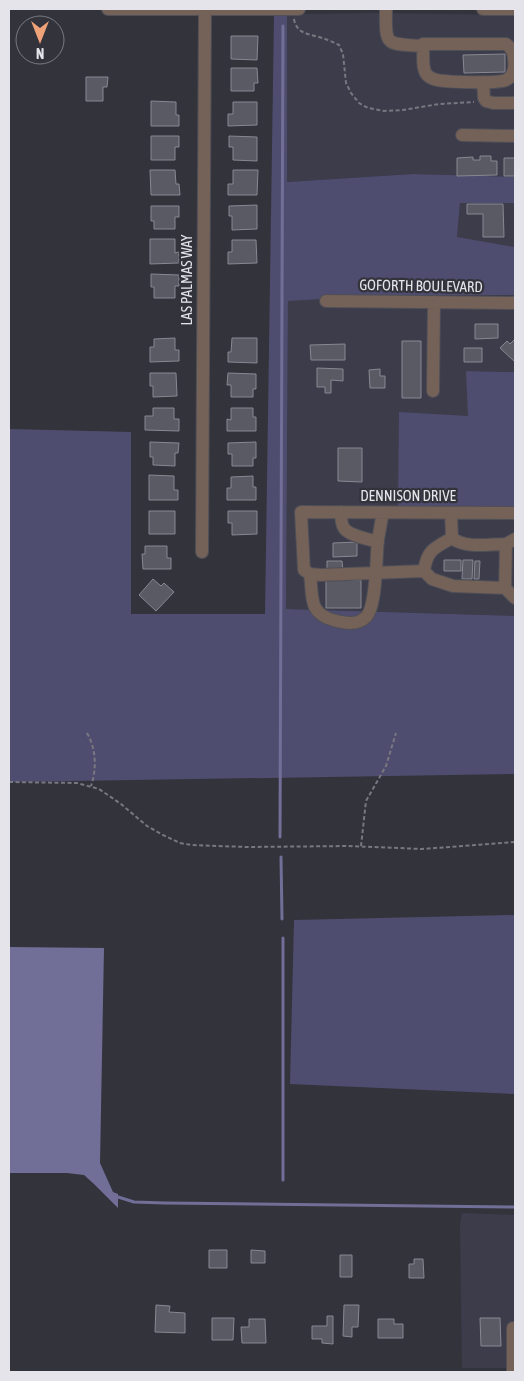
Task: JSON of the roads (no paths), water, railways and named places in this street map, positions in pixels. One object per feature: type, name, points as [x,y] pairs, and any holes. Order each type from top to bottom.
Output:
[{"type":"street","points":[[108,9],[300,9]]},
{"type":"street","points":[[386,9],[386,30],[390,41],[400,45],[424,46],[424,44],[506,44],[512,50],[514,59],[513,73],[505,80],[483,82],[439,80],[426,74],[424,69],[424,46]]},
{"type":"street","points":[[483,9],[515,9]]},
{"type":"street","name":"LAS PALMAS WAY","points":[[202,552],[205,10]]},
{"type":"street","points":[[483,82],[484,98],[486,101],[493,103],[515,103]]},
{"type":"street","points":[[462,134],[515,136]]},
{"type":"street","name":"GOFORTH BOULEVARD","points":[[326,301],[515,303]]},
{"type":"street","points":[[433,391],[434,302]]},
{"type":"street","name":"DENNISON DRIVE","points":[[310,574],[304,570],[301,512],[515,512]]},
{"type":"street","points":[[340,512],[345,530],[378,542]]},
{"type":"street","points":[[383,512],[378,542],[376,574],[372,604],[367,616],[361,621],[352,624],[328,619],[320,615],[313,604],[310,574],[322,575],[376,574],[424,572],[432,579],[452,586],[505,588],[515,598]]},
{"type":"street","points":[[451,512],[452,538],[457,542],[467,544],[510,541],[505,588]]},
{"type":"street","points":[[424,572],[426,559],[430,553],[439,545],[452,538]]},
{"type":"street","points":[[512,1372],[513,1328],[515,1328]]},
{"type":"water","points":[[9,947],[104,948],[100,1163],[113,1192],[118,1194],[118,1208],[84,1175],[67,1173],[9,1173]]},
{"type":"waterway","points":[[280,837],[283,26]]},
{"type":"waterway","points":[[281,857],[282,919]]},
{"type":"waterway","points":[[283,938],[283,1180]]},
{"type":"waterway","points":[[115,1196],[134,1202],[165,1203],[515,1207]]}]
